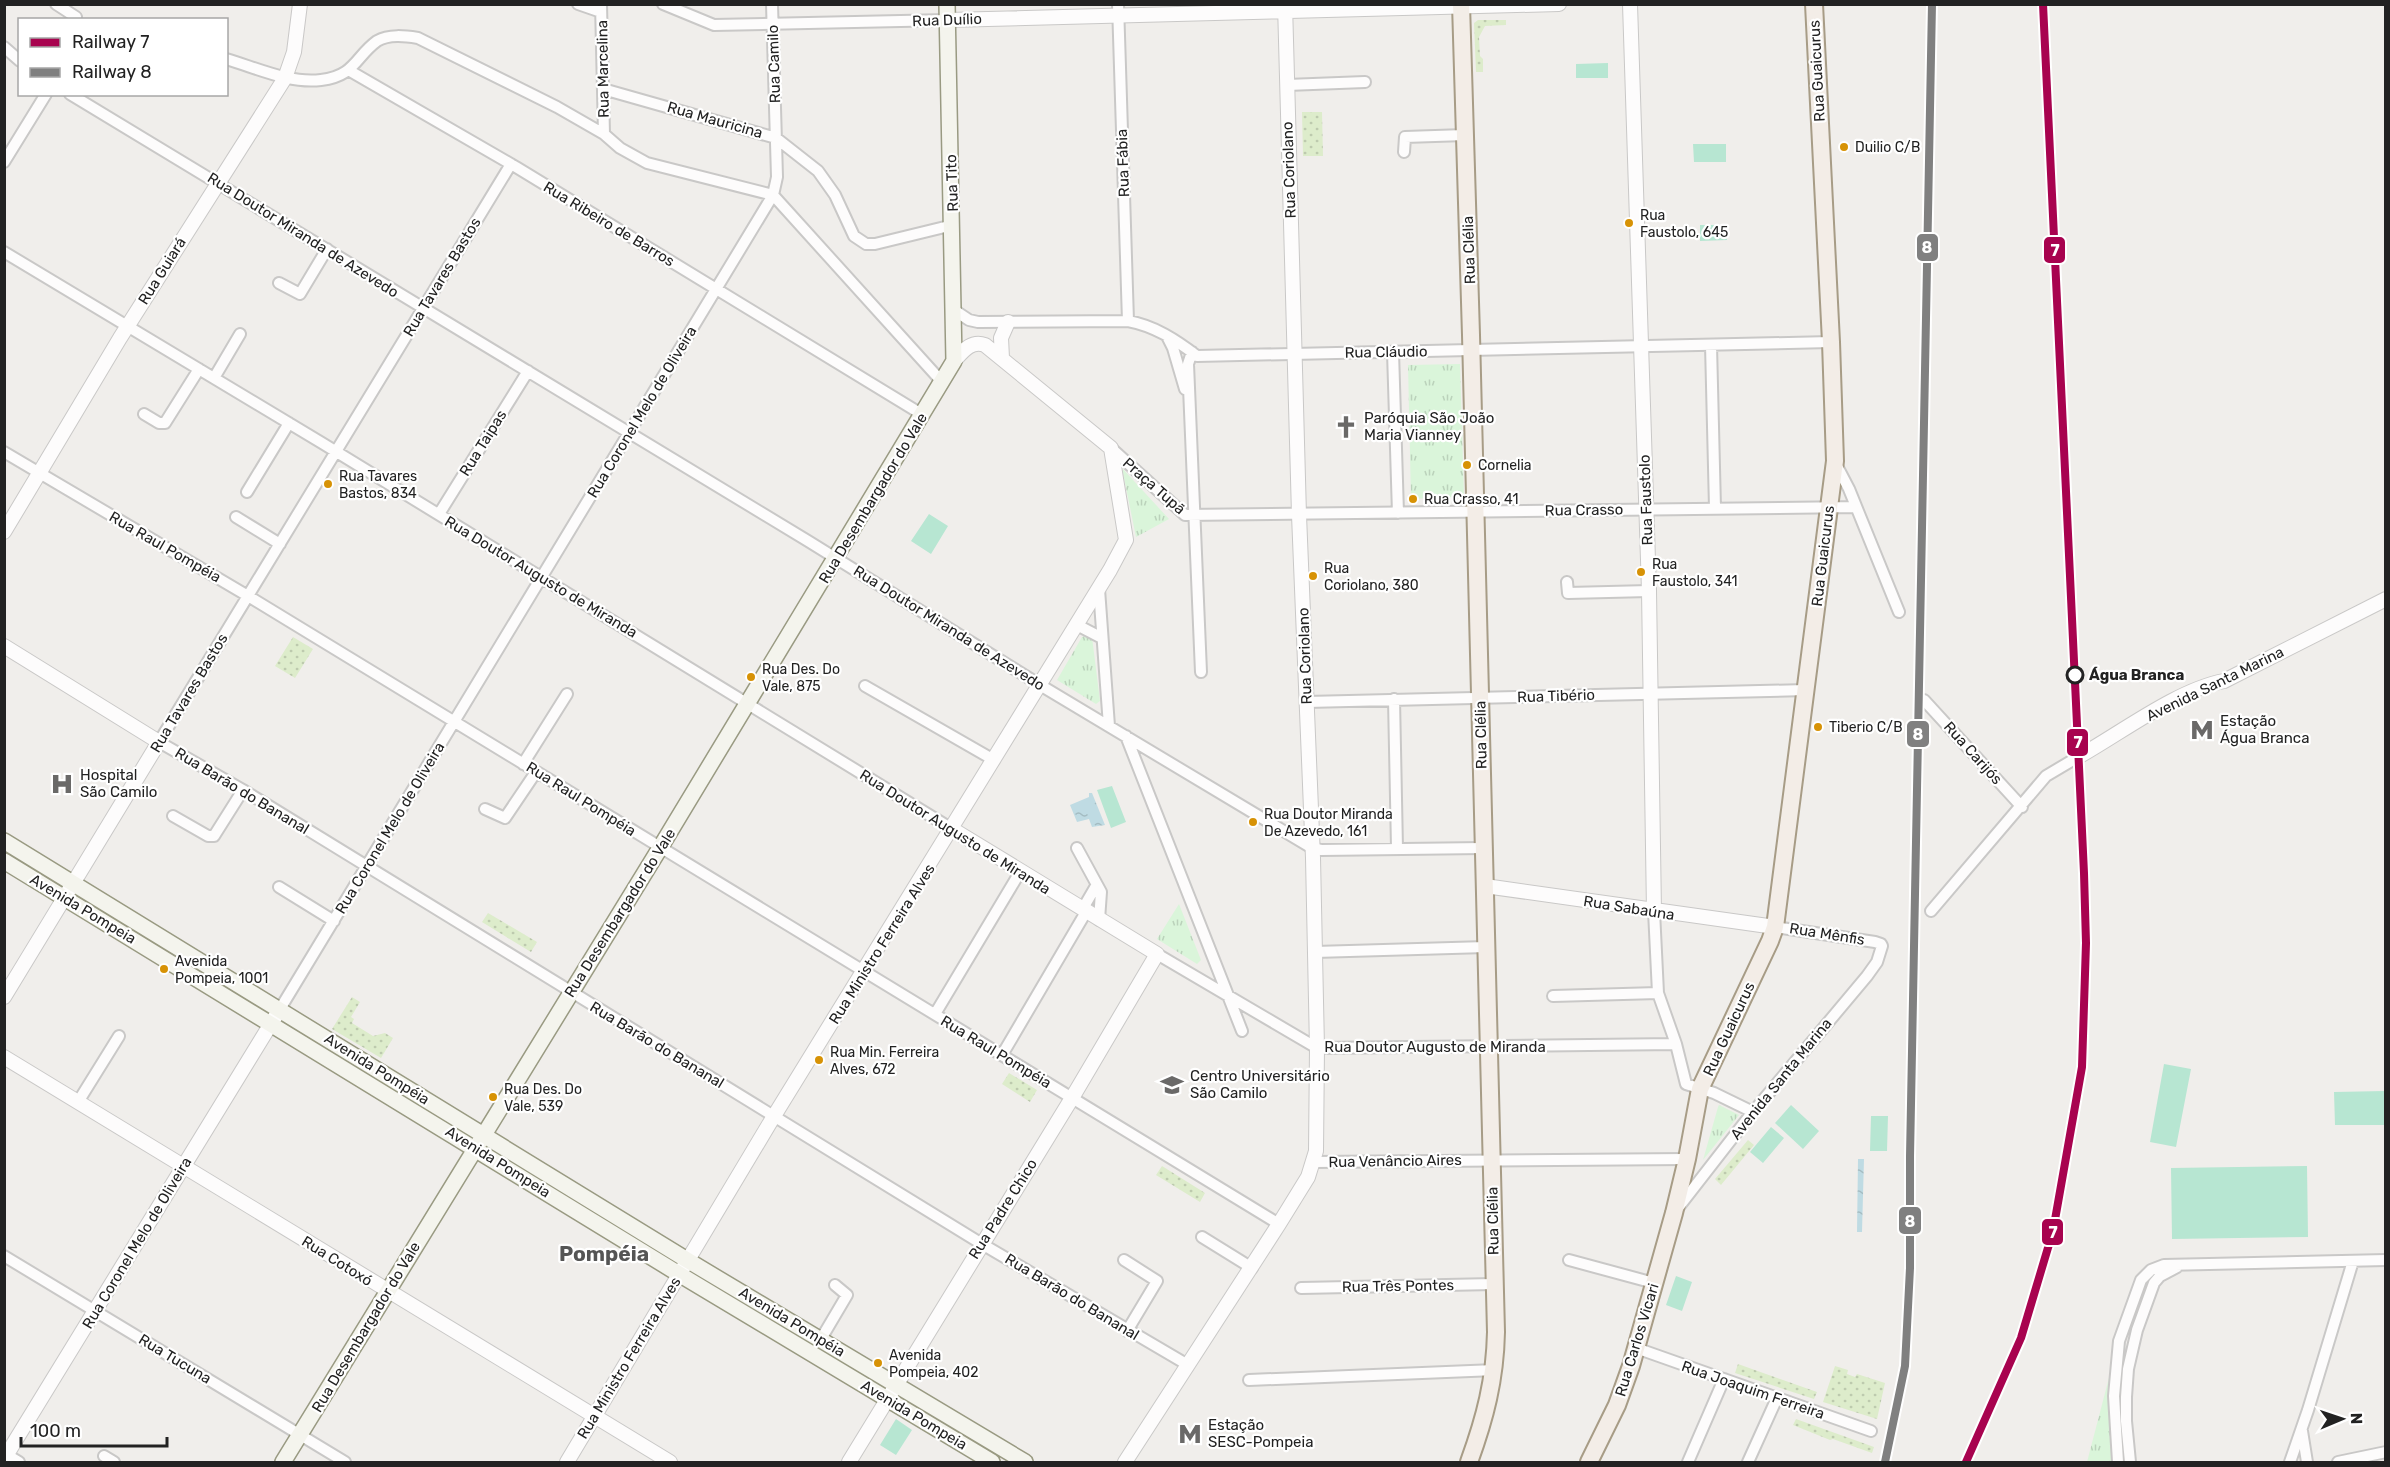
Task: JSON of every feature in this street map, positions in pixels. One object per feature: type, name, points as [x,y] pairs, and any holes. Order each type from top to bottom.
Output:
[{"type":"main road","name":"Rua Guaicurus","points":[[1687,1159],[1700,1089],[1766,951],[1774,927],[1830,507],[1835,461],[1814,4]]},
{"type":"main road","name":"Rua Clélia","points":[[1461,6],[1485,886],[1495,1370],[1483,1424],[1469,1462]]},
{"type":"main road","name":"Rua Tito","points":[[947,12],[954,361]]},
{"type":"main road","name":"Rua Desembargador do Vale","points":[[283,1462],[748,704],[943,383],[954,361]]},
{"type":"main road","name":"Avenida Pompeia","points":[[4,841],[74,883]]},
{"type":"main road","name":"Avenida Pompeia","points":[[4,861],[679,1274],[992,1462]]},
{"type":"main road","name":"Avenida Pompéia","points":[[74,883],[687,1260],[896,1384]]},
{"type":"main road","name":"Rua Carlos Vicari","points":[[1589,1462],[1617,1405],[1636,1348],[1687,1159]]},
{"type":"main road","name":"Avenida Pompeia","points":[[896,1384],[1025,1462]]},
{"type":"street","points":[[57,4],[77,18]]},
{"type":"street","name":"Rua Guiará","points":[[4,531],[127,327],[285,78],[294,52],[300,4]]},
{"type":"street","points":[[578,4],[601,8]]},
{"type":"street","name":"Rua Duílio","points":[[663,4],[707,24],[772,24],[947,12],[1559,4]]},
{"type":"street","name":"Rua Camilo","points":[[772,4],[777,177],[773,195]]},
{"type":"street","name":"Rua Faustolo","points":[[1630,4],[1647,509],[1654,911],[1658,993],[1676,1044],[1686,1084],[1700,1089]]},
{"type":"street","name":"Rua Marcelina","points":[[601,8],[604,134]]},
{"type":"street","name":"Rua Coriolano","points":[[1285,8],[1299,515],[1315,952],[1317,1140],[1314,1162]]},
{"type":"street","name":"Rua Fábia","points":[[1118,10],[1128,321]]},
{"type":"street","points":[[228,60],[285,78],[322,80],[350,71],[377,41],[394,36],[418,38],[557,107],[604,134],[620,148],[647,163],[773,195],[943,383]]},
{"type":"street","points":[[4,47],[18,58]]},
{"type":"street","name":"Rua Ribeiro de Barros","points":[[350,71],[511,164],[923,415]]},
{"type":"street","points":[[1287,85],[1365,82]]},
{"type":"street","name":"Rua Mauricina","points":[[603,89],[776,138],[818,171],[835,195],[848,227],[859,241],[875,244],[953,225]]},
{"type":"street","points":[[4,162],[45,96]]},
{"type":"street","name":"Rua Doutor Miranda de Azevedo","points":[[73,96],[836,558],[1040,686],[1312,848],[1321,850],[1484,848]]},
{"type":"street","points":[[1404,152],[1405,137],[1465,135]]},
{"type":"street","name":"Rua Tavares Bastos","points":[[4,997],[511,164]]},
{"type":"street","name":"Rua Coronel Melo de Oliveira","points":[[9,1458],[365,866],[773,195]]},
{"type":"street","points":[[279,283],[300,294],[327,249]]},
{"type":"street","name":"Rua Doutor Augusto de Miranda","points":[[4,252],[290,423],[1084,911],[1317,1048],[1676,1044]]},
{"type":"street","name":"Rua Cláudio","points":[[954,310],[969,320],[1142,323],[1165,333],[1197,356],[1831,342]]},
{"type":"street","points":[[1002,358],[1001,338],[1008,322]]},
{"type":"street","points":[[1165,333],[1173,348],[1189,399]]},
{"type":"street","points":[[214,378],[240,334]]},
{"type":"street","points":[[954,361],[975,343],[989,347],[1111,448]]},
{"type":"street","points":[[1712,345],[1715,508]]},
{"type":"street","points":[[1192,352],[1188,364],[1201,672]]},
{"type":"street","points":[[1393,352],[1398,513]]},
{"type":"street","points":[[144,414],[159,423],[165,423],[199,369]]},
{"type":"street","name":"Rua Taipas","points":[[439,514],[528,371]]},
{"type":"street","points":[[247,492],[290,423]]},
{"type":"street","name":"Praça Tupã","points":[[1111,448],[1185,516],[1194,515]]},
{"type":"street","name":"Praça Tupã","points":[[1111,448],[1126,532],[1123,548]]},
{"type":"street","name":"Rua Raul Pompéia","points":[[4,452],[248,596],[1279,1224]]},
{"type":"street","points":[[1835,461],[1899,612]]},
{"type":"street","points":[[1830,507],[1856,507]]},
{"type":"street","name":"Rua Crasso","points":[[1194,515],[1830,507]]},
{"type":"street","points":[[236,517],[280,544]]},
{"type":"street","name":"Rua Ministro Ferreira Alves","points":[[567,1462],[774,1116],[865,972],[1123,548]]},
{"type":"street","points":[[1567,582],[1568,593],[1649,591]]},
{"type":"street","points":[[1099,589],[1109,726]]},
{"type":"street","name":"Avenida Santa Marina","points":[[1931,912],[2046,776],[2188,694],[2224,681],[2385,601]]},
{"type":"street","points":[[1077,625],[1102,638]]},
{"type":"street","name":"Rua Barão do Bananal","points":[[4,646],[159,742],[243,790],[982,1244],[1188,1365]]},
{"type":"street","points":[[866,686],[994,760]]},
{"type":"street","name":"Rua Tibério","points":[[1307,702],[1806,690]]},
{"type":"street","points":[[523,764],[567,694]]},
{"type":"street","points":[[1394,699],[1397,848]]},
{"type":"street","name":"Rua Carijós","points":[[1924,700],[2022,807]]},
{"type":"street","points":[[1126,736],[1242,1031]]},
{"type":"street","points":[[1141,775],[1150,750]]},
{"type":"street","points":[[485,809],[505,818],[536,772]]},
{"type":"street","points":[[173,816],[208,836],[213,836],[243,790]]},
{"type":"street","points":[[1077,848],[1101,892],[1099,920]]},
{"type":"street","points":[[935,1014],[1020,872]]},
{"type":"street","points":[[1002,1055],[1096,886]]},
{"type":"street","name":"Rua Sabaúna","points":[[1485,886],[1774,927]]},
{"type":"street","points":[[279,887],[334,921]]},
{"type":"street","name":"Rua Mênfis","points":[[1774,927],[1880,943]]},
{"type":"street","name":"Avenida Santa Marina","points":[[1674,1213],[1753,1112],[1877,962],[1880,943]]},
{"type":"street","points":[[1315,952],[1486,947]]},
{"type":"street","name":"Rua Padre Chico","points":[[849,1462],[1072,1098],[1156,954]]},
{"type":"street","points":[[1213,987],[1217,968]]},
{"type":"street","points":[[1553,996],[1658,993]]},
{"type":"street","points":[[78,1102],[119,1036]]},
{"type":"street","name":"Rua Cotoxó","points":[[4,1058],[669,1462]]},
{"type":"street","points":[[1700,1089],[1753,1112]]},
{"type":"street","name":"Rua Venâncio Aires","points":[[1125,1462],[1152,1414],[1188,1365],[1252,1268],[1314,1162],[1687,1159]]},
{"type":"street","points":[[1202,1238],[1252,1268]]},
{"type":"street","name":"Rua Tucuna","points":[[4,1256],[345,1462]]},
{"type":"street","points":[[1124,1260],[1157,1281],[1127,1331]]},
{"type":"street","points":[[1569,1260],[1654,1283]]},
{"type":"street","points":[[2118,1462],[2114,1396],[2119,1341],[2144,1275],[2160,1266],[2385,1260]]},
{"type":"street","points":[[2290,1462],[2353,1261]]},
{"type":"street","points":[[2130,1462],[2126,1397],[2128,1369],[2136,1330],[2154,1283],[2160,1276],[2180,1266]]},
{"type":"street","name":"Rua Três Pontes","points":[[1301,1288],[1494,1284]]},
{"type":"street","points":[[821,1339],[847,1295],[835,1285]]},
{"type":"street","name":"Rua Joaquim Ferreira","points":[[1636,1348],[1870,1431]]},
{"type":"street","points":[[1249,1380],[1495,1370]]},
{"type":"street","points":[[1688,1462],[1724,1379]]},
{"type":"street","points":[[1748,1462],[1777,1398]]},
{"type":"street","points":[[2302,1428],[2307,1462]]},
{"type":"street","points":[[2338,1462],[2385,1452]]},
{"type":"street","points":[[104,1456],[114,1462]]},
{"type":"green space","points":[[1478,20],[1506,20],[1506,25],[1485,26],[1479,37],[1483,72],[1476,72],[1474,23]]},
{"type":"green space","points":[[1608,63],[1608,78],[1576,78],[1576,64]]},
{"type":"green space","points":[[1302,112],[1322,112],[1323,156],[1303,156]]},
{"type":"green space","points":[[1693,144],[1726,144],[1726,162],[1694,162]]},
{"type":"green space","points":[[1700,225],[1727,225],[1727,240],[1700,241]]},
{"type":"green space","points":[[1460,364],[1464,497],[1411,499],[1408,365]]},
{"type":"green space","points":[[1122,468],[1169,519],[1136,537]]},
{"type":"green space","points":[[929,514],[948,526],[931,554],[911,541]]},
{"type":"green space","points":[[1088,635],[1092,637],[1100,701],[1096,704],[1057,680],[1082,637]]},
{"type":"green space","points":[[293,637],[313,649],[295,678],[275,666]]},
{"type":"green space","points":[[1112,786],[1126,822],[1111,828],[1097,790]]},
{"type":"green space","points":[[1179,904],[1201,960],[1197,964],[1157,939]]},
{"type":"green space","points":[[488,913],[537,942],[531,952],[482,922]]},
{"type":"green space","points":[[352,997],[360,1002],[351,1017],[354,1019],[352,1023],[373,1036],[385,1033],[393,1038],[381,1058],[332,1029]]},
{"type":"green space","points":[[2164,1064],[2191,1069],[2176,1147],[2150,1142]]},
{"type":"green space","points":[[1009,1073],[1037,1090],[1030,1102],[1002,1084]]},
{"type":"green space","points":[[2385,1091],[2385,1125],[2335,1125],[2334,1092]]},
{"type":"green space","points":[[1719,1105],[1739,1115],[1703,1160],[1718,1107]]},
{"type":"green space","points":[[1791,1105],[1819,1131],[1803,1149],[1775,1123]]},
{"type":"green space","points":[[1871,1116],[1888,1116],[1887,1151],[1870,1151]]},
{"type":"green space","points":[[1771,1127],[1784,1138],[1763,1163],[1750,1152]]},
{"type":"green space","points":[[1748,1140],[1754,1145],[1721,1185],[1715,1179]]},
{"type":"green space","points":[[1162,1166],[1205,1193],[1200,1202],[1156,1175]]},
{"type":"green space","points":[[2307,1166],[2308,1237],[2172,1239],[2171,1168]]},
{"type":"green space","points":[[1676,1276],[1692,1282],[1682,1311],[1666,1305]]},
{"type":"green space","points":[[1738,1364],[1817,1392],[1814,1399],[1735,1373]]},
{"type":"green space","points":[[1835,1366],[1848,1370],[1847,1374],[1855,1377],[1857,1374],[1885,1383],[1877,1419],[1823,1402]]},
{"type":"green space","points":[[2111,1370],[2113,1462],[2087,1462]]},
{"type":"green space","points":[[896,1419],[912,1430],[896,1455],[880,1445]]},
{"type":"green space","points":[[1796,1419],[1874,1447],[1872,1453],[1793,1425]]},
{"type":"water","points":[[1089,793],[1092,793],[1105,825],[1092,827],[1089,819],[1077,822],[1070,805],[1089,797]]},
{"type":"water","points":[[1858,1159],[1864,1159],[1862,1232],[1857,1232]]},
{"type":"rail line","name":"8","points":[[1885,1462],[1905,1366],[1910,1268],[1910,1156],[1932,4]]},
{"type":"rail line","name":"7","points":[[1966,1462],[2021,1338],[2053,1231],[2082,1067],[2086,943],[2084,873],[2043,4]]},
{"type":"place","name":"Duilio C/B","points":[[1844,147]]},
{"type":"place","name":"Rua Faustolo, 645","points":[[1629,223]]},
{"type":"place","name":"Paróquia São João Maria Vianney","points":[[1346,427]]},
{"type":"place","name":"Cornelia","points":[[1467,465]]},
{"type":"place","name":"Rua Tavares Bastos, 834","points":[[328,484]]},
{"type":"place","name":"Rua Crasso, 41","points":[[1413,499]]},
{"type":"place","name":"Rua Faustolo, 341","points":[[1641,572]]},
{"type":"place","name":"Rua Coriolano, 380","points":[[1313,576]]},
{"type":"place","name":"Água Branca","points":[[2075,675]]},
{"type":"place","name":"Rua Des. Do Vale, 875","points":[[751,677]]},
{"type":"place","name":"Tiberio C/B","points":[[1818,727]]},
{"type":"place","name":"Estação Água Branca","points":[[2202,730]]},
{"type":"place","name":"Hospital São Camilo","points":[[62,784]]},
{"type":"place","name":"Rua Doutor Miranda De Azevedo, 161","points":[[1253,822]]},
{"type":"place","name":"Avenida Pompeia, 1001","points":[[164,969]]},
{"type":"place","name":"Rua Min. Ferreira Alves, 672","points":[[819,1060]]},
{"type":"place","name":"Centro Universitário São Camilo","points":[[1172,1085]]},
{"type":"place","name":"Rua Des. Do Vale, 539","points":[[493,1097]]},
{"type":"place","name":"Avenida Pompeia, 402","points":[[878,1363]]},
{"type":"place","name":"Estação SESC-Pompeia","points":[[1190,1434]]},
{"type":"district","name":"Pompéia","points":[[604,1253]]}]
